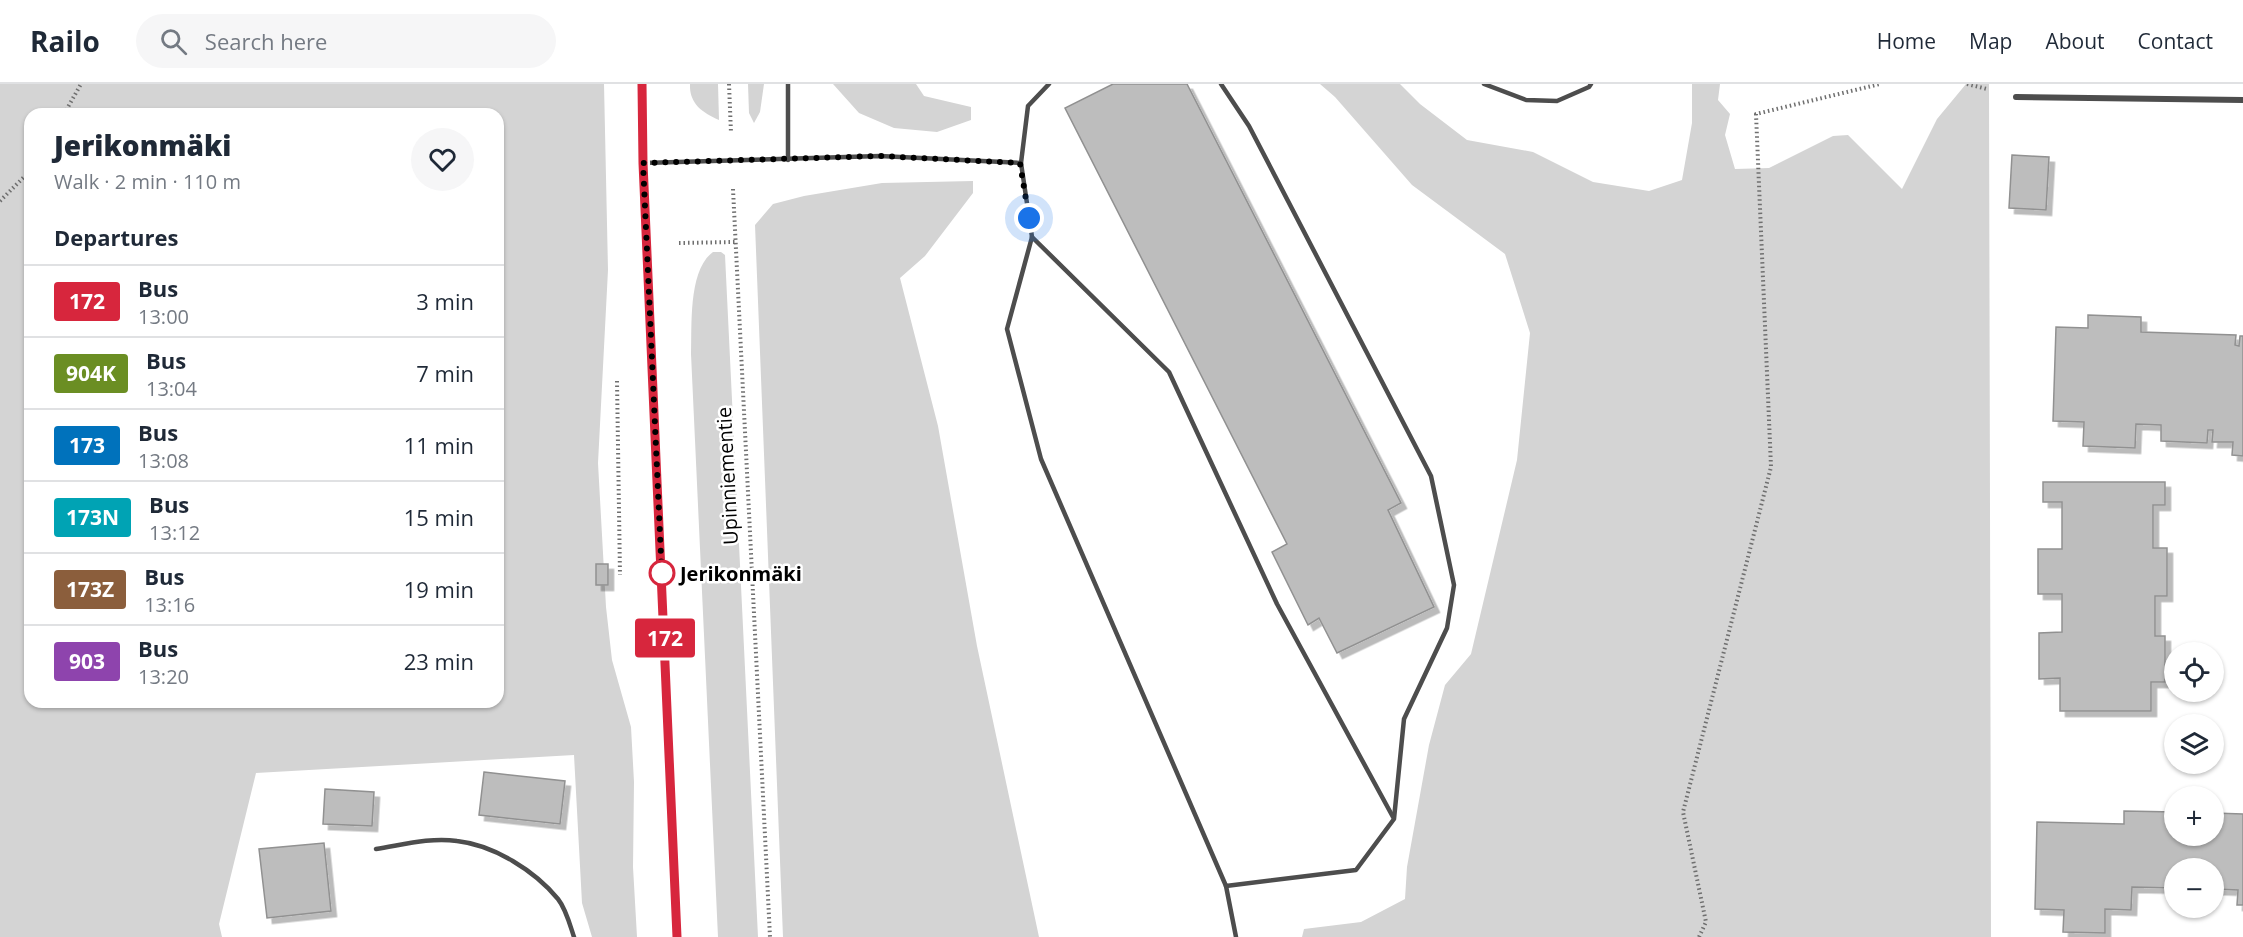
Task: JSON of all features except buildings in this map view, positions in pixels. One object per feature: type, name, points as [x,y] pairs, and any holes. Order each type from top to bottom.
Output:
[{"type":"main road","points":[[642,84],[643,163],[677,937]]},
{"type":"street","points":[[2016,97],[2243,100]]},
{"type":"lane","points":[[788,84],[788,160]]},
{"type":"lane","points":[[1049,84],[1028,106],[1020,163],[1032,237],[1007,329],[1041,459],[1226,886],[1236,937]]},
{"type":"lane","points":[[1221,84],[1249,126],[1431,476],[1454,585],[1447,628],[1404,719],[1394,819],[1356,870],[1226,886]]},
{"type":"lane","points":[[1484,84],[1526,100],[1557,102],[1591,84]]},
{"type":"lane","points":[[643,163],[880,156],[1020,163]]},
{"type":"lane","points":[[1032,237],[1169,372],[1277,604],[1394,819]]},
{"type":"lane","points":[[376,849],[431,840],[458,841],[499,851],[538,880],[560,900],[574,937]]},
{"type":"path","points":[[67,108],[81,84]]},
{"type":"path","name":"Upinniementie","points":[[729,84],[770,937]]},
{"type":"path","points":[[1699,937],[1706,922],[1683,812],[1771,467],[1756,114],[1880,84]]},
{"type":"path","points":[[0,201],[24,177]]},
{"type":"shaded area","points":[[0,84],[604,84],[608,270],[598,463],[606,607],[612,660],[631,727],[634,782],[633,867],[637,937],[592,937],[582,903],[574,755],[256,773],[219,924],[222,937],[0,937]]},
{"type":"shaded area","points":[[690,84],[718,84],[719,120],[698,107],[692,97]]},
{"type":"shaded area","points":[[748,84],[764,84],[760,112],[754,123],[749,113]]},
{"type":"shaded area","points":[[833,84],[916,84],[924,96],[971,107],[971,120],[937,132],[894,128],[859,113]]},
{"type":"shaded area","points":[[1320,84],[1400,84],[1420,104],[1467,140],[1533,152],[1593,182],[1649,191],[1682,180],[1692,123],[1692,84],[1720,84],[1718,100],[1730,114],[1725,135],[1735,169],[1769,168],[1833,136],[1848,135],[1902,189],[1937,119],[1966,84],[1989,84],[1991,937],[1302,937],[1304,929],[1361,922],[1405,899],[1407,867],[1429,745],[1445,685],[1471,654],[1517,460],[1530,333],[1505,254],[1412,185],[1335,97]]},
{"type":"shaded area","points":[[973,181],[973,193],[925,256],[900,278],[938,426],[977,646],[1039,937],[783,937],[755,225],[773,204],[804,196],[882,183]]},
{"type":"shaded area","points":[[713,252],[721,252],[725,255],[758,937],[718,937],[691,354],[695,285],[705,260]]},
{"type":"bus line","name":"172","points":[[642,84],[643,163],[677,937]]},
{"type":"place","name":"Jerikonmäki","points":[[662,573]]},
{"type":"route","points":[[662,573],[662,578],[643,163],[880,156],[1020,163],[1029,218]]}]
